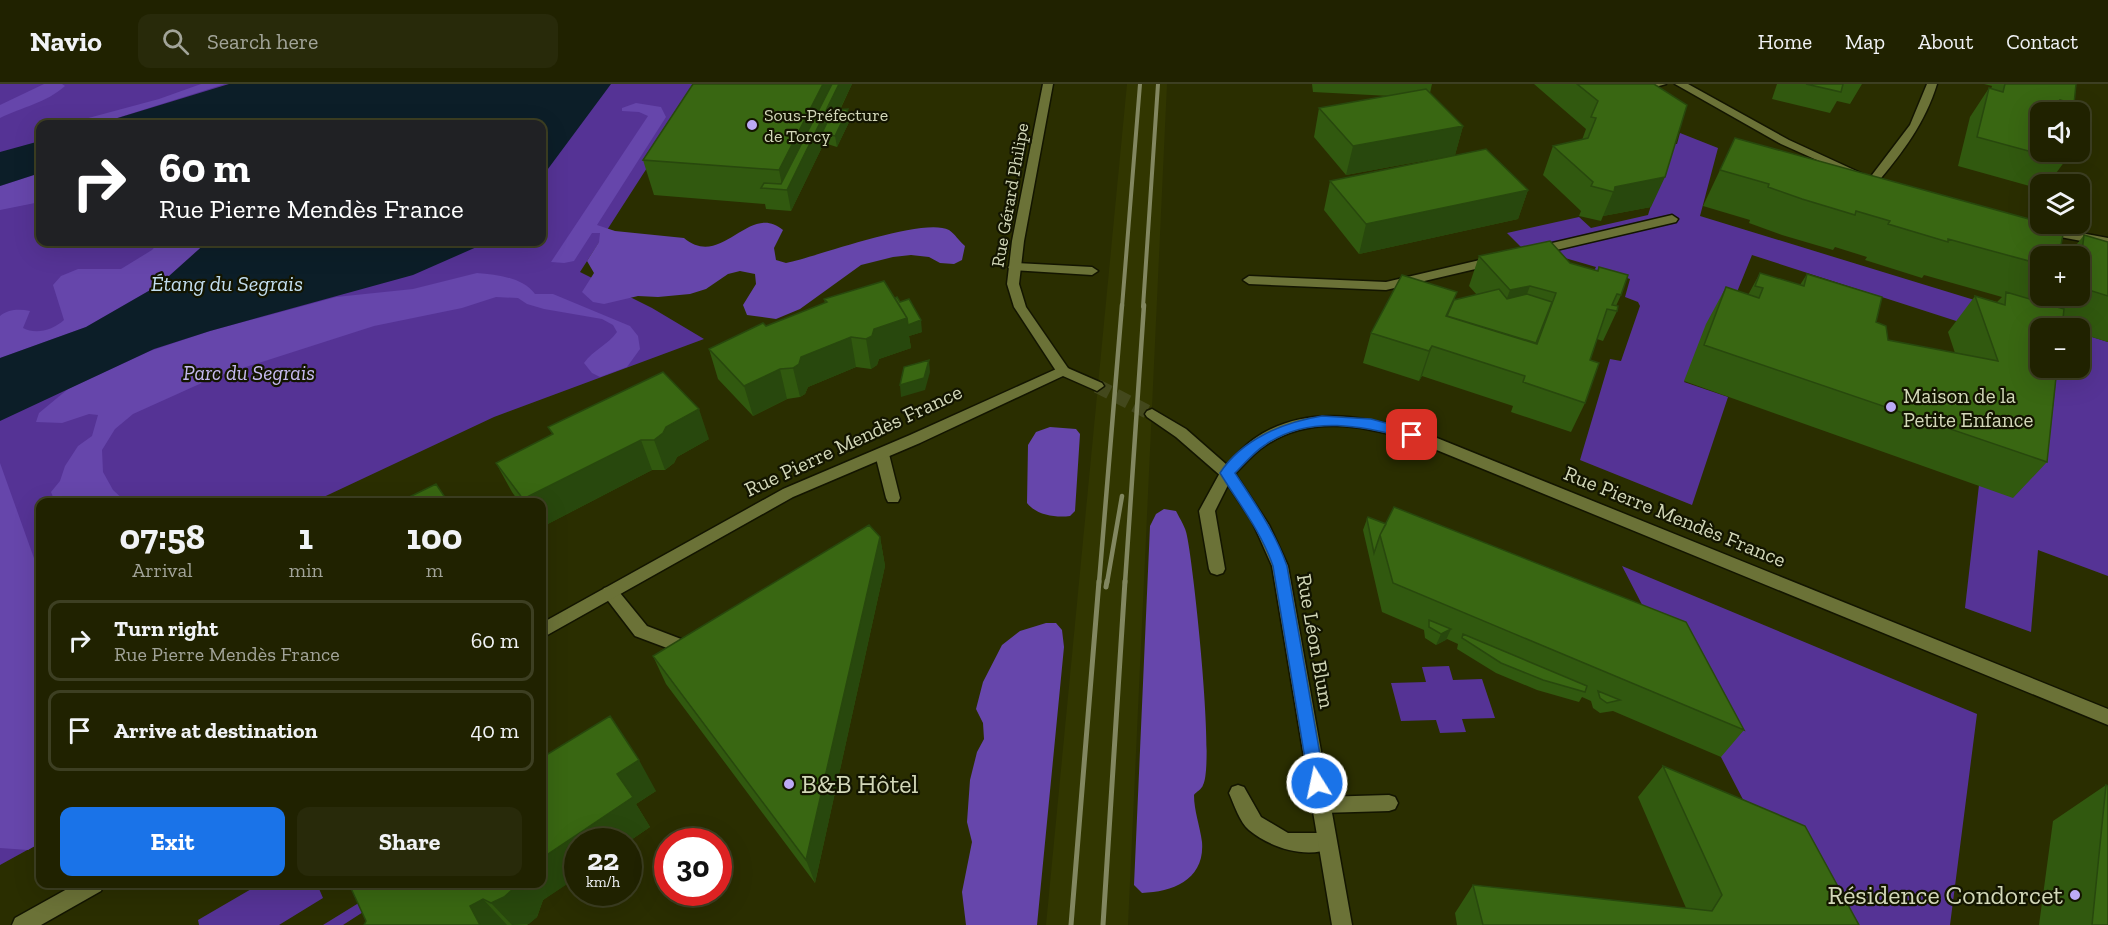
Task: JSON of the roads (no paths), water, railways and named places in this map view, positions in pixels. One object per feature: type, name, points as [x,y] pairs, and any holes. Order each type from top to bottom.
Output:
[{"type":"street","name":"Rue Gérard Philipe","points":[[1048,84],[1014,267],[1013,284],[1020,307],[1063,371]]},
{"type":"street","points":[[1621,93],[1661,84]]},
{"type":"street","points":[[1680,84],[1785,142],[1878,183],[1908,140],[1932,84]]},
{"type":"street","points":[[1249,280],[1386,286],[1672,219]]},
{"type":"street","points":[[2064,234],[2108,242]]},
{"type":"street","points":[[1014,267],[1092,271]]},
{"type":"street","points":[[1063,371],[1098,386]]},
{"type":"street","name":"Rue Pierre Mendès France","points":[[546,629],[788,493],[1063,371]]},
{"type":"street","name":"Rue Léon Blum","points":[[1152,414],[1181,433],[1227,473],[1257,516],[1273,545],[1280,566],[1342,925]]},
{"type":"street","name":"Rue Pierre Mendès France","points":[[1217,569],[1207,511],[1227,473],[1261,441],[1299,424],[1342,421],[1371,423],[1427,440],[2108,717]]},
{"type":"street","points":[[882,453],[893,498]]},
{"type":"street","points":[[610,592],[641,631],[675,644]]},
{"type":"street","points":[[1238,793],[1254,823],[1286,842],[1326,842]]},
{"type":"street","points":[[1321,805],[1389,803]]},
{"type":"street","points":[[22,925],[87,888]]},
{"type":"water","points":[[229,84],[611,84],[546,172],[546,120],[111,120]]},
{"type":"water","points":[[36,142],[36,174],[0,186],[0,152]]},
{"type":"water","name":"Étang du Segrais","points":[[203,246],[479,246],[413,275],[210,331],[154,349],[0,421],[0,358],[86,327],[159,285]]},
{"type":"tunnel","points":[[1097,386],[1152,414]]},
{"type":"railway","points":[[1122,307],[1140,84]]},
{"type":"railway","points":[[1143,307],[1158,84]]},
{"type":"railway","points":[[1099,583],[1122,305]]},
{"type":"railway","points":[[1125,583],[1144,305]]},
{"type":"railway","points":[[1107,583],[1122,496]]},
{"type":"railway","points":[[1071,925],[1099,581]]},
{"type":"railway","points":[[1106,587],[1107,581]]},
{"type":"railway","points":[[1103,925],[1125,581]]},
{"type":"place","name":"Sous-Préfecture de Torcy","points":[[752,125]]},
{"type":"place","name":"Maison de la Petite Enfance","points":[[1891,407]]},
{"type":"place","name":"B&B Hôtel","points":[[789,784]]},
{"type":"place","name":"Résidence Condorcet","points":[[2075,895]]},
{"type":"park label","name":"Parc du Segrais","points":[[249,372]]}]
